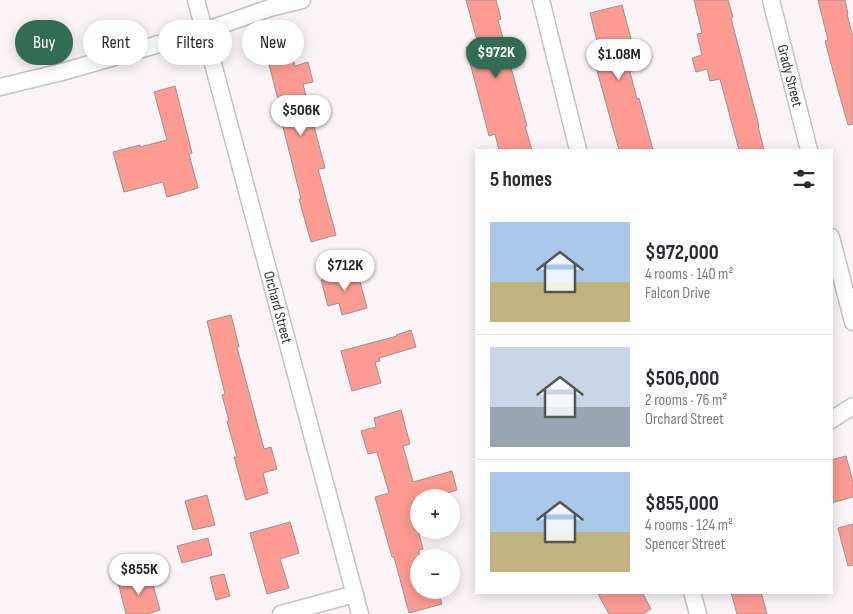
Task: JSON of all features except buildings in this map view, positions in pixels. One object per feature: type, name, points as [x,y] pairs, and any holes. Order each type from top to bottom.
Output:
[{"type":"street","name":"Orchard Street","points":[[196,0],[201,20]]},
{"type":"street","points":[[232,21],[270,8],[302,0]]},
{"type":"street","points":[[540,0],[578,149]]},
{"type":"street","name":"Grady Street","points":[[771,0],[809,149]]},
{"type":"street","points":[[0,87],[62,72],[158,44]]},
{"type":"street","name":"Orchard Street","points":[[213,65],[360,614]]},
{"type":"street","points":[[833,245],[853,322]]},
{"type":"street","points":[[833,419],[853,406]]},
{"type":"street","points":[[281,614],[355,594]]},
{"type":"street","points":[[693,594],[698,614]]}]
